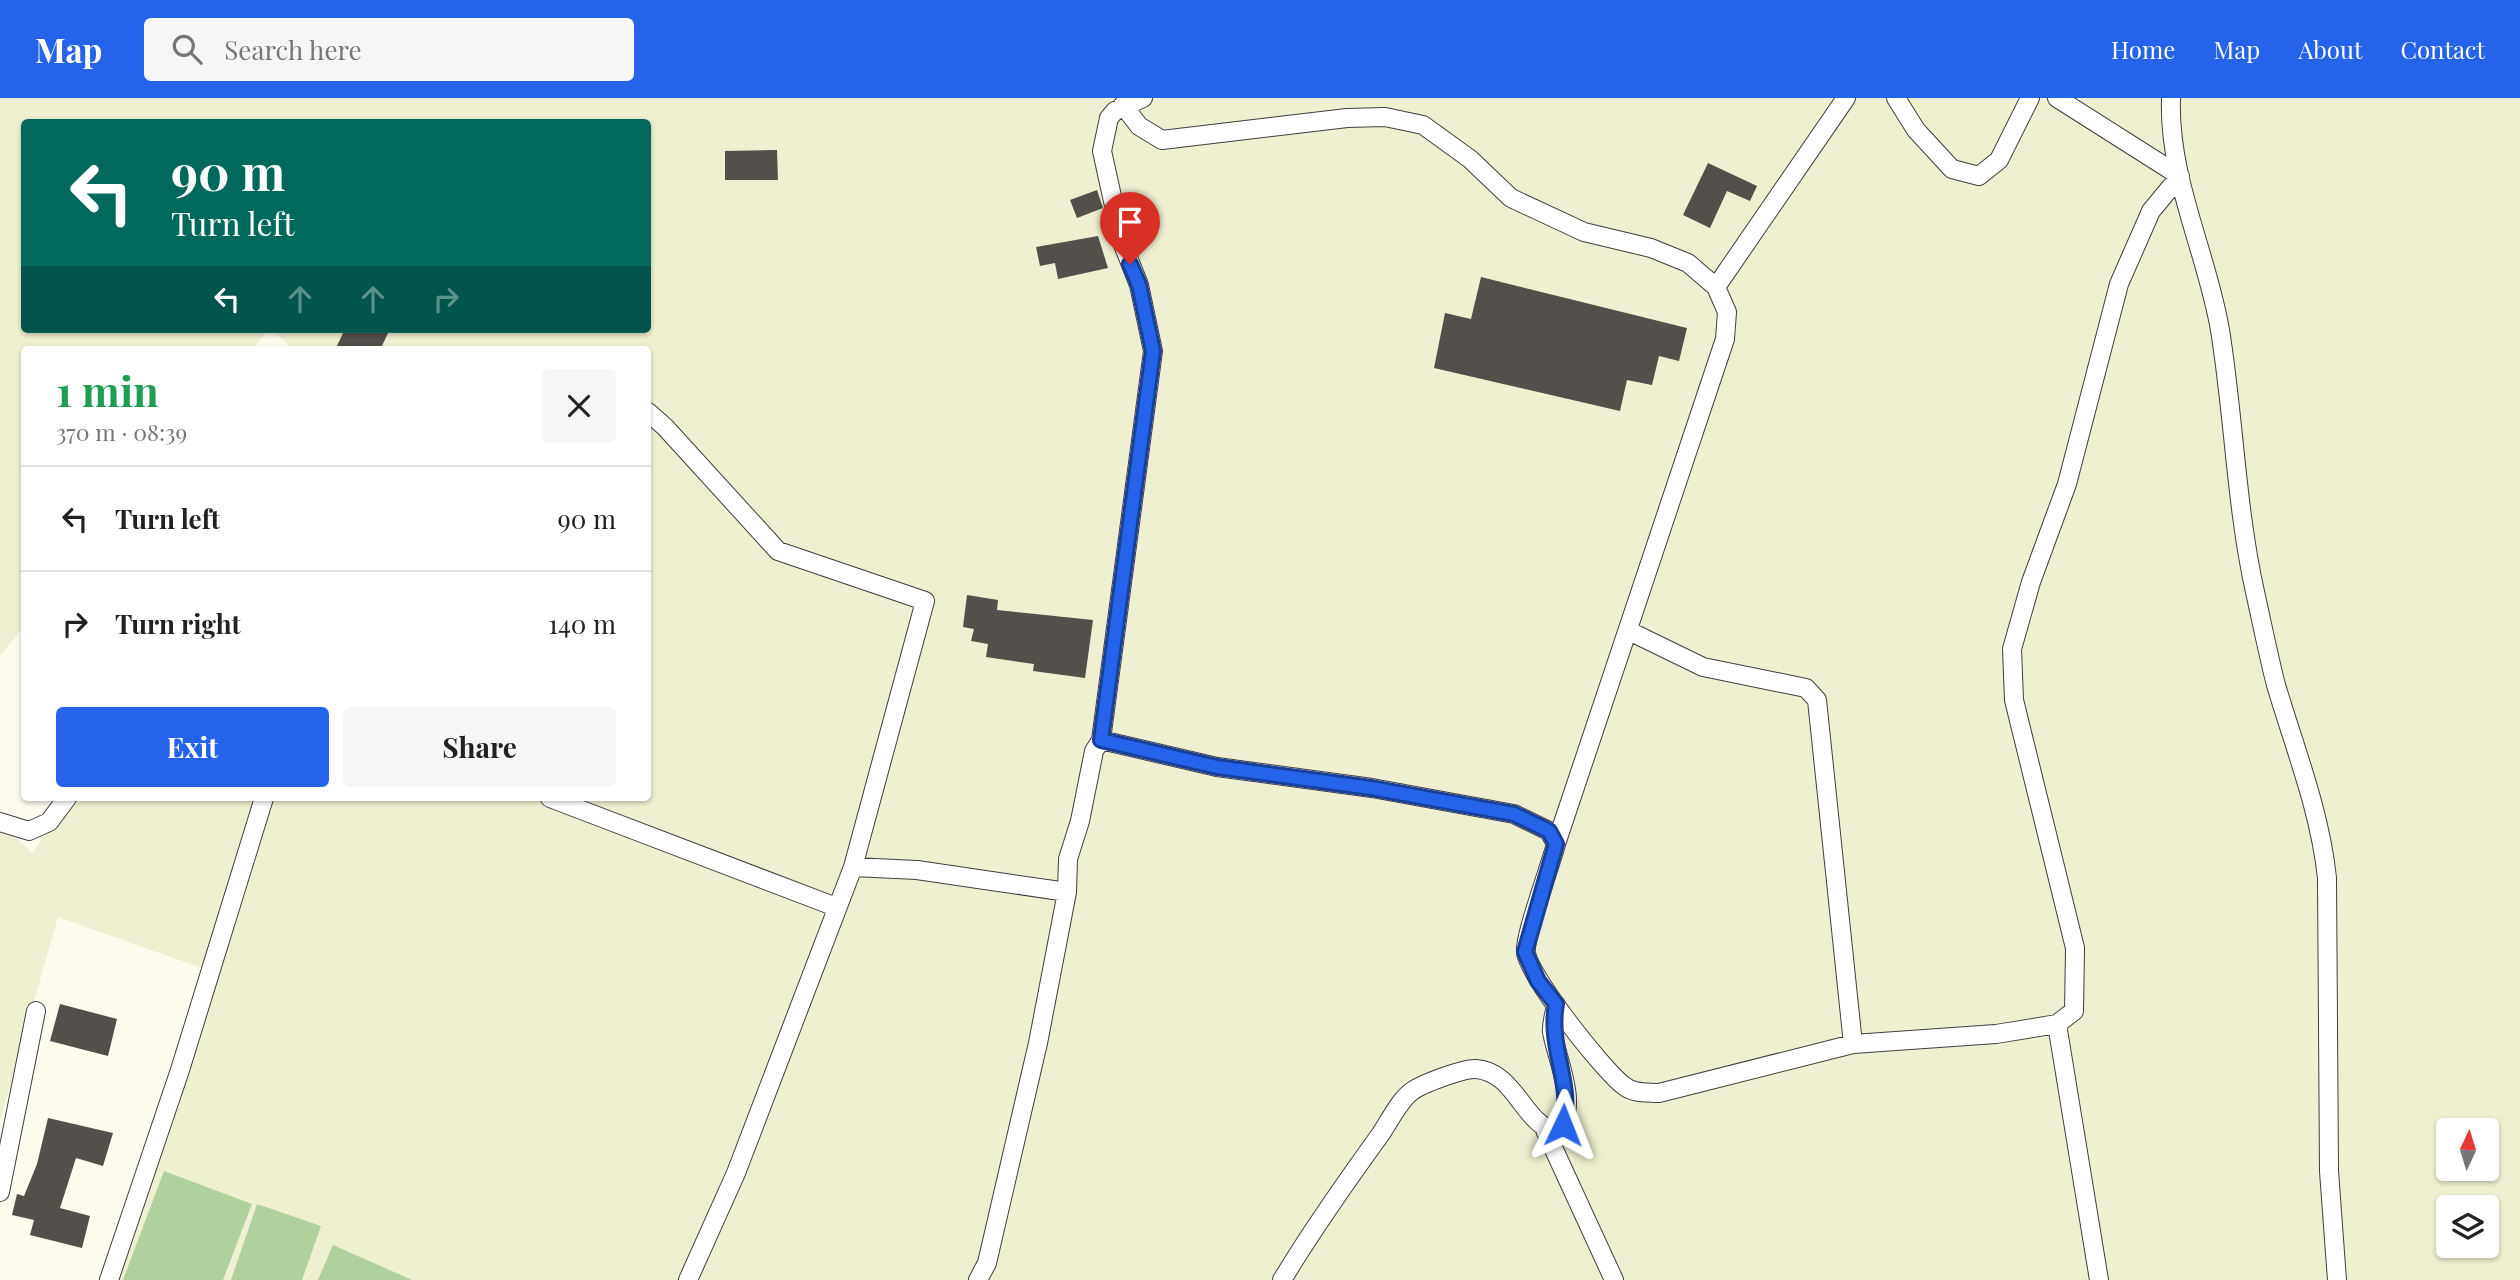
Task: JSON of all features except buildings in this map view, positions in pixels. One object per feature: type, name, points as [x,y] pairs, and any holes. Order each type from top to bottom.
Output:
[{"type":"street","points":[[978,1280],[987,1264],[1011,1160],[1067,892],[1068,859],[1080,821],[1094,751],[1101,740],[1153,351],[1139,285],[1122,242],[1102,151],[1109,118],[1123,106],[1143,98]]},
{"type":"street","points":[[1716,287],[1846,98]]},
{"type":"street","points":[[1896,98],[1916,130],[1952,169],[1979,176],[1999,160],[2030,98]]},
{"type":"street","points":[[2057,98],[2180,176]]},
{"type":"street","points":[[2171,98],[2180,176],[2219,329],[2235,474],[2254,589],[2276,684],[2307,780],[2324,847],[2328,878],[2329,1171],[2337,1280]]},
{"type":"street","points":[[1123,106],[1139,126],[1161,140],[1347,118],[1385,117],[1423,125],[1470,159],[1511,198],[1584,232],[1651,248],[1688,263],[1716,287],[1727,312],[1725,339],[1556,844],[1525,952],[1538,981],[1556,1004],[1623,1086],[1637,1092],[1659,1093],[1853,1044],[1996,1034],[2057,1024],[2074,1011],[2075,948],[2014,700],[2012,649],[2032,582],[2067,484],[2119,284],[2151,211],[2180,176]]},
{"type":"street","points":[[651,415],[778,551],[925,601],[853,867],[736,1173],[688,1280]]},
{"type":"street","points":[[1629,631],[1703,667],[1807,688],[1818,700],[1853,1044]]},
{"type":"street","points":[[1101,740],[1217,767],[1371,788],[1514,814],[1549,831],[1556,844]]},
{"type":"street","points":[[0,822],[29,831],[49,822],[65,801]]},
{"type":"street","points":[[109,1280],[180,1070],[263,801]]},
{"type":"street","points":[[558,801],[836,907]]},
{"type":"street","points":[[853,867],[917,870],[1067,892]]},
{"type":"street","points":[[1545,1129],[1557,1132],[1563,1125],[1567,1108],[1552,1029],[1556,1004]]},
{"type":"street","points":[[0,1192],[36,1011]]},
{"type":"street","points":[[2057,1024],[2099,1280]]},
{"type":"street","points":[[1282,1280],[1313,1228],[1411,1092],[1452,1074],[1476,1069],[1496,1076],[1506,1084],[1545,1129],[1614,1280]]},
{"type":"green space","points":[[0,98],[2520,98],[2520,1280],[109,1280],[210,971],[58,917],[0,1121],[0,822],[32,853],[70,801],[651,801],[651,346],[290,346],[275,333],[651,333],[651,119],[21,119],[21,333],[266,333],[255,346],[21,346],[21,630],[0,656]]},
{"type":"green space","points":[[164,1171],[252,1204],[223,1280],[123,1280]]},
{"type":"green space","points":[[257,1204],[321,1226],[302,1280],[231,1280]]},
{"type":"green space","points":[[333,1245],[412,1280],[318,1280]]},
{"type":"route","points":[[1130,264],[1139,285],[1153,351],[1101,740],[1217,767],[1371,788],[1514,814],[1549,831],[1556,844],[1525,952],[1538,981],[1556,1004],[1552,1029],[1563,1074],[1567,1108],[1563,1125]]}]
